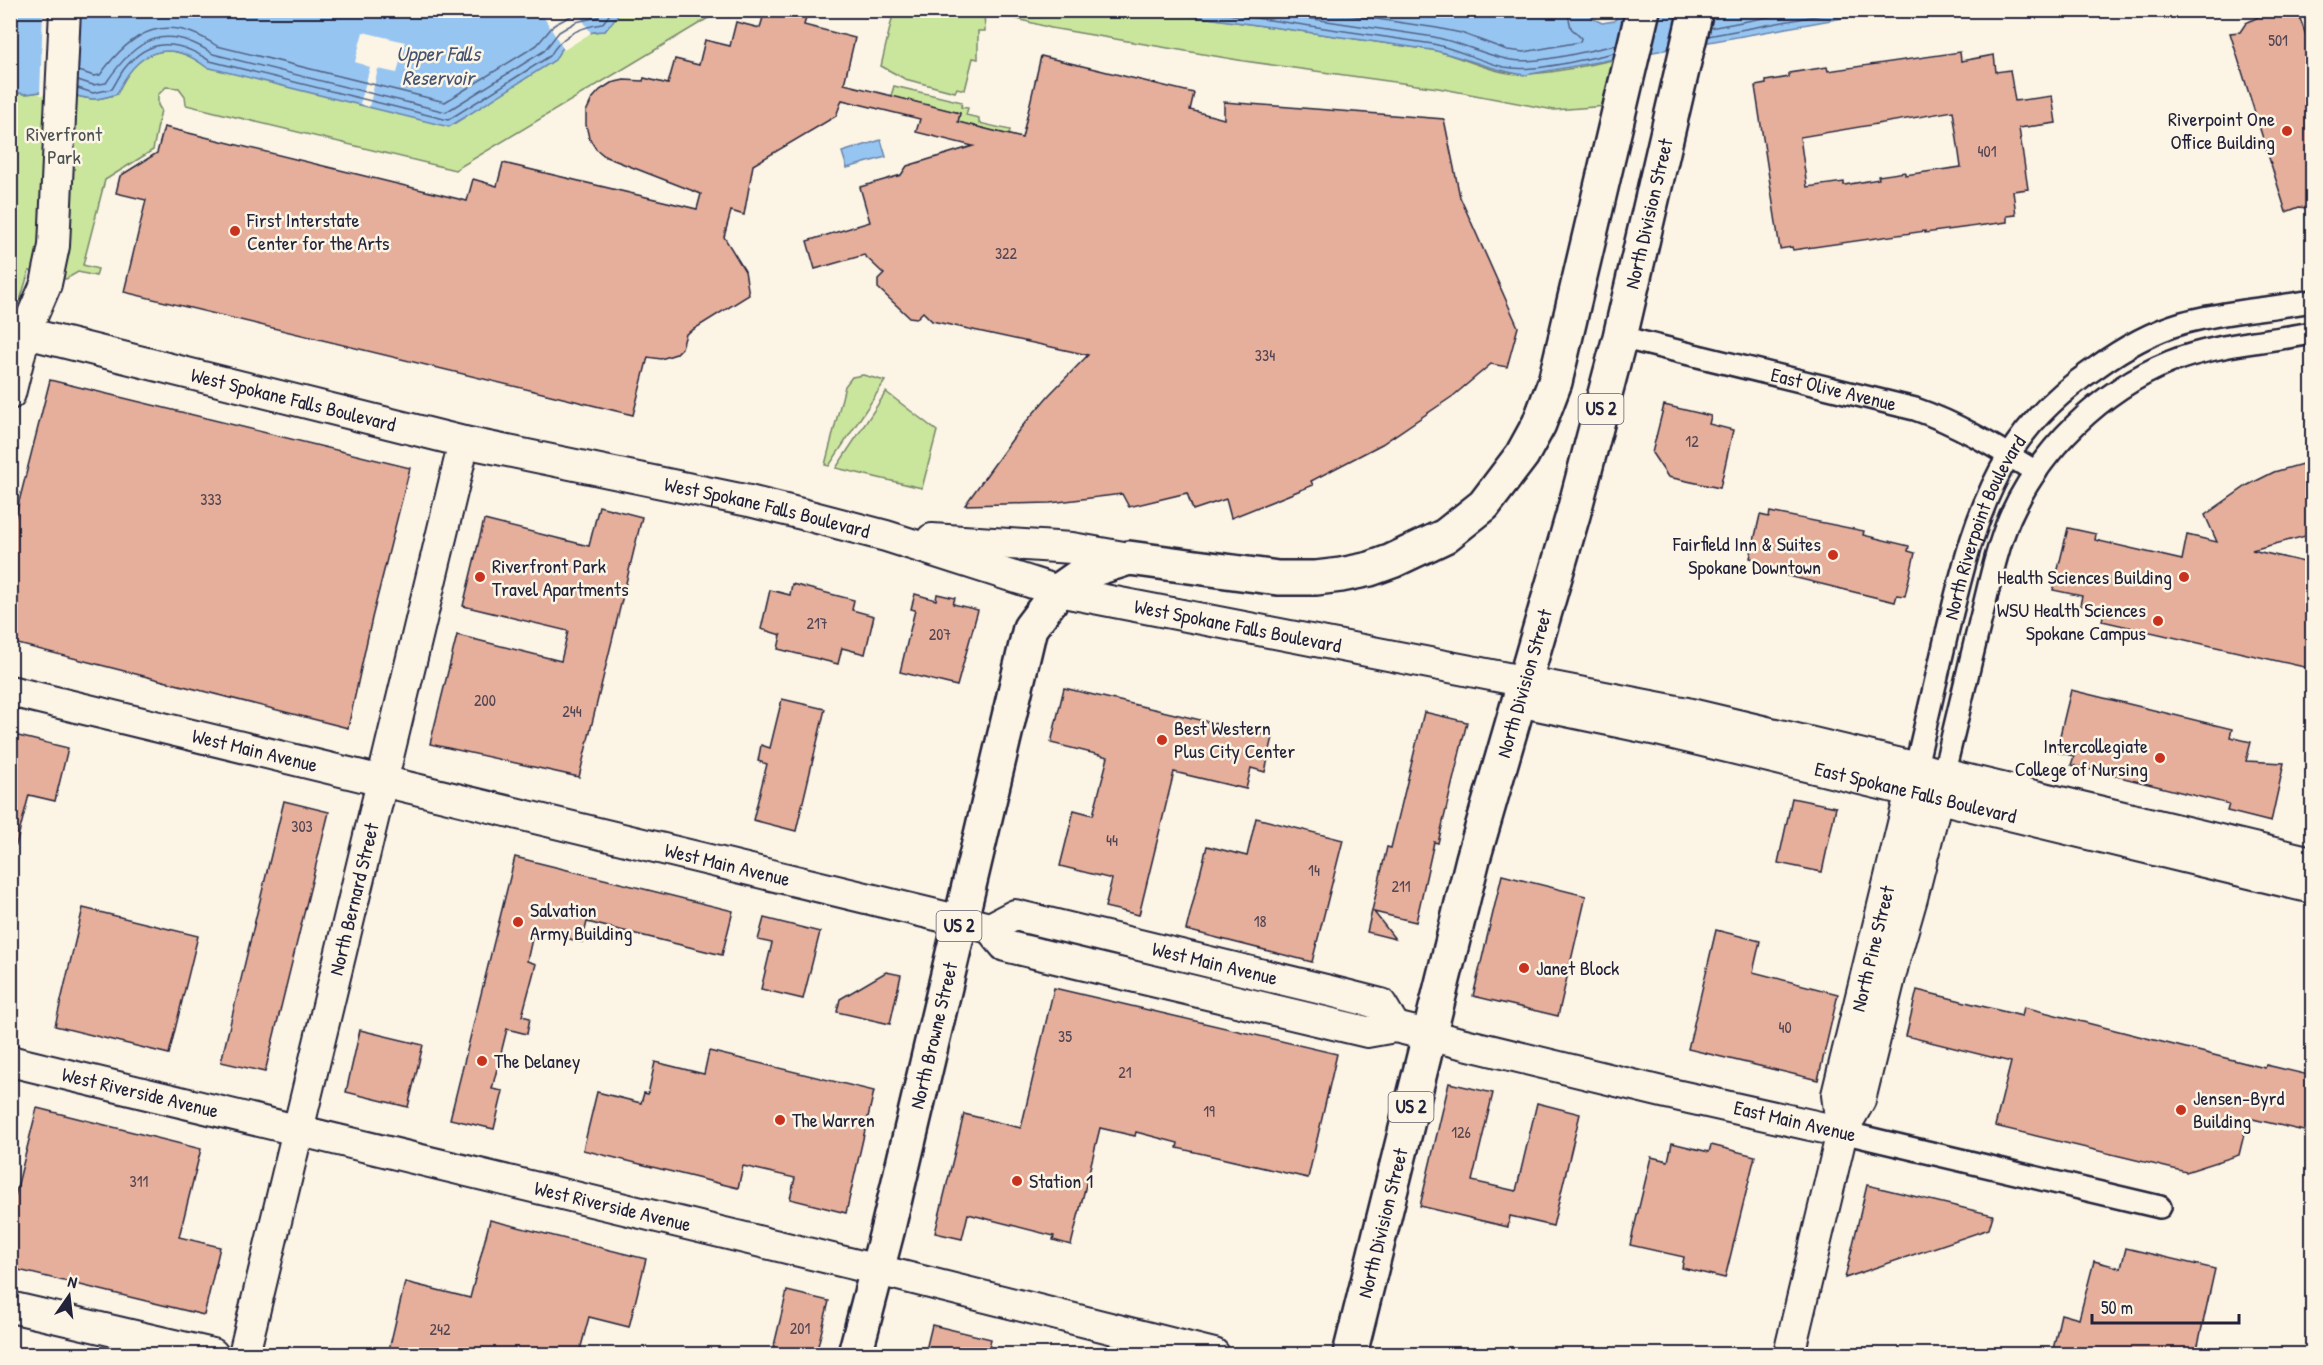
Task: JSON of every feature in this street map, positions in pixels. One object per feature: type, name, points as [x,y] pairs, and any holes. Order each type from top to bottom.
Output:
[{"type":"main road","points":[[10,394],[18,331],[46,284],[54,246],[64,10]]},
{"type":"main road","name":"US 2","points":[[1129,558],[1278,578],[1316,578],[1370,569],[1392,561],[1445,536],[1484,505],[1522,455],[1539,424],[1555,382],[1643,10]]},
{"type":"main road","name":"North Division Street","points":[[1350,1354],[1473,859],[1573,515],[1620,337],[1696,10]]},
{"type":"main road","name":"West Spokane Falls Boulevard","points":[[18,331],[464,442],[749,501],[886,536],[1058,591],[1521,690]]},
{"type":"main road","name":"North Bernard Street","points":[[244,1354],[464,442]]},
{"type":"main road","points":[[886,536],[1072,548],[1129,558]]},
{"type":"main road","name":"North Browne Street","points":[[855,1354],[975,925],[1030,628],[1058,591],[1085,572],[1129,558]]},
{"type":"main road","name":"East Spokane Falls Boulevard","points":[[1521,690],[1688,713],[2313,888]]},
{"type":"main road","name":"West Main Avenue","points":[[10,691],[975,925],[1015,915],[1381,1004],[1395,1027],[1430,1035]]},
{"type":"main road","name":"East Spokane Falls Boulevard","points":[[1927,781],[2313,862]]},
{"type":"main road","name":"North Pine Street","points":[[1790,1354],[1842,1132],[1860,1100],[1912,898],[1927,781]]},
{"type":"main road","name":"East Main Avenue","points":[[1430,1035],[1662,1092],[1842,1132]]},
{"type":"main road","name":"West Riverside Avenue","points":[[10,1061],[299,1129],[1214,1354]]},
{"type":"main road","points":[[10,1307],[213,1354]]},
{"type":"street","name":"North Riverpoint Boulevard","points":[[1927,781],[1967,554],[1978,519],[2009,455],[2026,432],[2058,398],[2085,375],[2136,342],[2181,323],[2206,317],[2313,301]]},
{"type":"street","name":"North Riverpoint Boulevard","points":[[1927,781],[2003,536],[2021,496],[2036,472],[2084,416],[2150,371],[2171,362],[2219,348],[2305,334],[2292,305]]},
{"type":"street","name":"East Olive Avenue","points":[[1620,337],[1915,409],[1955,425],[2036,472]]},
{"type":"street","points":[[2136,342],[2150,371]]},
{"type":"street","name":"East Main Avenue","points":[[1842,1132],[2160,1207]]},
{"type":"green space","points":[[894,10],[984,11],[985,31],[978,31],[978,59],[973,58],[965,90],[957,88],[955,92],[905,79],[881,66]]},
{"type":"green space","name":"Riverfront Park","points":[[621,11],[720,11],[455,170],[186,105],[185,96],[179,88],[166,87],[158,95],[158,105],[161,110],[153,150],[105,180],[83,265],[98,269],[96,276],[78,272],[66,279],[29,271],[20,301],[11,304],[11,91],[27,94],[57,91],[89,99],[106,97],[117,94],[133,67],[143,59],[154,53],[166,51],[192,58],[207,67],[559,51],[580,36],[605,31]]},
{"type":"green space","points":[[988,11],[1159,11],[1432,50],[1494,70],[1516,74],[1560,70],[1618,59],[1607,106],[1554,110],[1438,88],[1244,61],[1051,28]]},
{"type":"green space","points":[[894,86],[962,102],[961,107],[968,108],[966,115],[979,118],[979,123],[1010,130],[1009,135],[958,122],[960,113],[891,96]]},
{"type":"green space","points":[[863,375],[885,381],[829,466],[825,465],[845,386],[852,377]]},
{"type":"green space","points":[[886,392],[937,431],[922,488],[836,468]]},
{"type":"water","points":[[1589,10],[1592,18],[1602,23],[1614,21],[1621,10],[1881,11],[1525,75],[1432,50],[1159,11]]},
{"type":"water","name":"Upper Falls Reservoir","points":[[11,11],[621,11],[605,31],[582,35],[569,42],[555,60],[449,127],[206,67],[192,58],[166,51],[154,53],[143,59],[125,79],[117,94],[89,99],[52,91],[17,93],[11,91]]},
{"type":"water","points":[[881,140],[886,157],[847,168],[842,152]]},
{"type":"pier","points":[[43,11],[78,11],[54,94],[40,95]]},
{"type":"pier","points":[[540,11],[577,11],[591,33],[564,50]]},
{"type":"pier","points":[[363,32],[405,42],[397,73],[378,69],[369,107],[360,104],[370,67],[355,62]]},
{"type":"building","points":[[765,10],[795,10],[807,13],[804,25],[855,38],[844,84],[960,113],[958,122],[1022,138],[1041,56],[1194,93],[1190,110],[1224,119],[1224,102],[1444,119],[1460,197],[1518,327],[1507,367],[1491,364],[1453,396],[1382,444],[1311,481],[1313,485],[1231,518],[1226,499],[1193,510],[1187,493],[1129,507],[1122,494],[1050,503],[965,505],[1019,430],[1088,355],[932,321],[923,312],[917,318],[909,317],[878,288],[878,280],[884,274],[864,255],[815,269],[807,241],[870,222],[860,187],[901,175],[907,166],[973,146],[916,132],[920,119],[842,100],[836,116],[753,165],[744,215],[731,211],[724,237],[745,271],[749,295],[686,334],[682,348],[676,354],[661,359],[648,357],[633,415],[124,292],[146,200],[116,193],[120,176],[157,153],[164,127],[467,201],[473,179],[497,186],[503,163],[697,209],[701,194],[606,157],[596,149],[589,138],[586,112],[592,99],[611,83],[624,80],[643,81],[644,78],[668,84],[675,59],[699,65],[705,40],[730,46],[736,22],[760,28]]},
{"type":"building","name":"Riverpoint One Office Building","points":[[2297,10],[2313,55],[2313,209],[2299,207],[2286,212],[2230,33],[2240,32],[2246,23],[2260,16]]},
{"type":"building","points":[[1960,52],[1961,61],[1994,55],[1996,72],[2010,70],[2015,101],[2052,96],[2056,123],[2019,128],[2028,189],[2013,191],[2016,215],[2007,216],[2007,222],[1793,250],[1792,247],[1780,249],[1755,86],[1766,84],[1766,81],[1789,77],[1789,73],[1827,67],[1828,71]],"holes":[[[1953,111],[1961,167],[1905,175],[1905,172],[1878,176],[1879,179],[1844,185],[1844,182],[1807,187],[1800,137]]]},
{"type":"building","points":[[50,380],[410,468],[372,618],[348,728],[10,642],[10,537]]},
{"type":"building","points":[[1664,405],[1711,416],[1709,424],[1733,430],[1720,488],[1668,477],[1652,453]]},
{"type":"building","name":"Health Sciences Building","points":[[2313,461],[2313,534],[2252,550],[2313,564],[2313,669],[2102,621],[2104,611],[2080,605],[2082,596],[2053,590],[2068,528],[2096,534],[2095,540],[2182,560],[2187,535],[2217,542],[2205,515],[2248,485],[2274,472]]},
{"type":"building","points":[[599,506],[642,517],[579,777],[430,744],[457,635],[561,661],[568,631],[463,606],[484,520],[589,546]]},
{"type":"building","name":"Fairfield Inn & Suites Spokane Downtown","points":[[1770,512],[1864,531],[1863,535],[1909,546],[1908,551],[1915,553],[1905,596],[1897,595],[1895,602],[1756,568],[1758,560],[1750,558],[1760,515],[1769,517]]},
{"type":"building","points":[[792,584],[854,600],[852,610],[874,616],[865,654],[842,648],[838,664],[778,649],[781,635],[761,629],[770,590],[790,595]]},
{"type":"building","points":[[915,594],[936,600],[937,594],[955,598],[953,604],[978,610],[957,686],[900,672],[915,610],[911,609]]},
{"type":"building","points":[[1064,688],[1273,737],[1265,772],[1251,768],[1246,789],[1174,772],[1139,915],[1105,907],[1112,879],[1060,866],[1074,810],[1093,815],[1108,757],[1051,743]]},
{"type":"building","name":"Intercollegiate College of Nursing","points":[[2071,690],[2232,729],[2230,737],[2251,742],[2246,761],[2284,763],[2271,822],[2227,811],[2229,804],[2071,765],[2074,756],[2056,752]]},
{"type":"building","points":[[782,699],[825,709],[796,831],[753,820],[767,764],[758,761],[761,745],[770,748]]},
{"type":"building","points":[[1424,712],[1467,722],[1438,843],[1434,842],[1416,922],[1374,912],[1395,939],[1367,932],[1387,847],[1391,848]]},
{"type":"building","points":[[10,734],[68,748],[55,801],[29,795],[16,845],[10,844]]},
{"type":"building","points":[[1792,798],[1836,807],[1822,872],[1778,863]]},
{"type":"building","points":[[284,801],[329,812],[265,1072],[221,1062]]},
{"type":"building","points":[[1256,818],[1343,840],[1312,962],[1186,930],[1207,846],[1247,856]]},
{"type":"building","points":[[515,857],[733,911],[722,955],[587,922],[582,942],[534,930],[527,961],[536,964],[522,1016],[530,1018],[527,1034],[507,1029],[492,1089],[503,1091],[494,1129],[450,1119]]},
{"type":"building","name":"Janet Block","points":[[1502,875],[1586,896],[1558,1016],[1473,996]]},
{"type":"building","points":[[83,908],[198,936],[169,1054],[55,1026]]},
{"type":"building","points":[[764,918],[820,932],[803,999],[761,989],[772,943],[758,940]]},
{"type":"building","points":[[1716,930],[1760,941],[1753,972],[1838,994],[1818,1080],[1688,1049]]},
{"type":"building","points":[[886,972],[901,975],[890,1024],[837,1012],[840,999]]},
{"type":"building","points":[[1054,988],[1337,1054],[1308,1178],[1177,1148],[1178,1143],[1136,1132],[1135,1136],[1100,1128],[1071,1245],[1053,1240],[1054,1236],[968,1214],[962,1239],[935,1233],[964,1114],[1021,1128]]},
{"type":"building","points":[[1917,990],[2022,1016],[2024,1007],[2265,1068],[2266,1065],[2313,1076],[2313,1133],[2248,1118],[2239,1155],[2186,1172],[1995,1126],[2011,1062],[1906,1036]]},
{"type":"building","points":[[360,1030],[423,1045],[408,1107],[346,1092]]},
{"type":"building","name":"The Warren","points":[[709,1051],[874,1091],[846,1213],[790,1199],[795,1178],[743,1166],[738,1188],[583,1150],[597,1092],[641,1103],[644,1093],[648,1094],[655,1062],[704,1074]]},
{"type":"building","points":[[1449,1083],[1493,1093],[1472,1181],[1516,1191],[1537,1103],[1580,1114],[1553,1226],[1510,1216],[1508,1227],[1420,1206]]},
{"type":"building","points":[[37,1108],[201,1149],[179,1237],[220,1247],[204,1315],[10,1268],[10,1216]]},
{"type":"building","points":[[1672,1143],[1709,1152],[1711,1145],[1755,1156],[1725,1278],[1682,1268],[1684,1257],[1630,1245],[1651,1157],[1668,1161]]},
{"type":"building","points":[[1867,1185],[1993,1215],[1989,1229],[1845,1278]]},
{"type":"building","points":[[490,1220],[646,1259],[629,1327],[589,1317],[579,1354],[388,1354],[405,1282],[470,1298]]},
{"type":"building","points":[[2126,1248],[2215,1269],[2196,1354],[2052,1354],[2061,1314],[2079,1319],[2094,1261],[2121,1268]]},
{"type":"building","points":[[787,1291],[829,1301],[816,1354],[772,1354]]},
{"type":"building","points":[[932,1325],[991,1339],[988,1354],[925,1354]]},
{"type":"place","name":"Riverpoint One Office Building","points":[[2287,131]]},
{"type":"place","name":"First Interstate Center for the Arts","points":[[235,231]]},
{"type":"place","name":"Fairfield Inn & Suites Spokane Downtown","points":[[1833,555]]},
{"type":"place","name":"Riverfront Park Travel Apartments","points":[[480,577]]},
{"type":"place","name":"Health Sciences Building","points":[[2184,577]]},
{"type":"place","name":"WSU Health Sciences Spokane Campus","points":[[2158,621]]},
{"type":"place","name":"Best Western Plus City Center","points":[[1162,740]]},
{"type":"place","name":"Intercollegiate College of Nursing","points":[[2160,758]]},
{"type":"place","name":"Salvation Army Building","points":[[518,922]]},
{"type":"place","name":"Janet Block","points":[[1524,968]]},
{"type":"place","name":"The Delaney","points":[[482,1061]]},
{"type":"place","name":"Jensen-Byrd Building","points":[[2181,1110]]},
{"type":"place","name":"The Warren","points":[[780,1120]]},
{"type":"place","name":"Station 1","points":[[1017,1181]]}]
